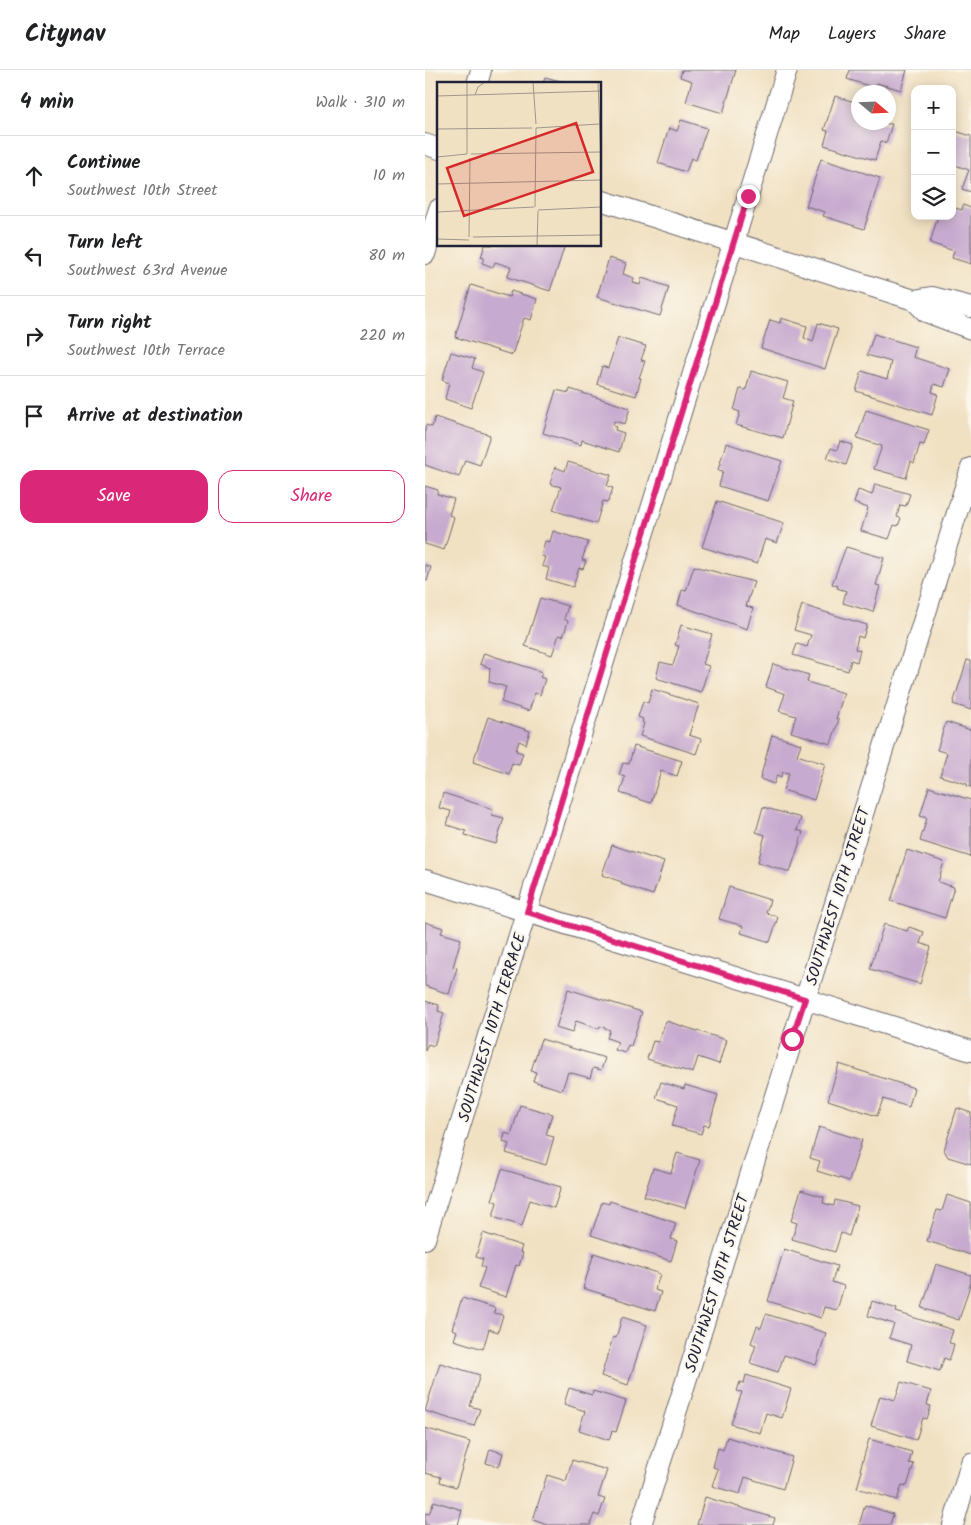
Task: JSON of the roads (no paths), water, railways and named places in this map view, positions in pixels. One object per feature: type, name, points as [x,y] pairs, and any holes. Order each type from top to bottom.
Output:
[{"type":"street","name":"SOUTHWEST 10TH TERRACE","points":[[425,1239],[787,70]]},
{"type":"street","points":[[425,144],[437,148]]},
{"type":"street","points":[[601,200],[914,300],[927,312],[971,329]]},
{"type":"street","points":[[425,254],[437,215]]},
{"type":"street","points":[[914,300],[932,297],[971,307]]},
{"type":"street","name":"SOUTHWEST 10TH STREET","points":[[641,1525],[971,468]]},
{"type":"street","points":[[425,880],[971,1052]]},
{"type":"street","points":[[953,1525],[971,1463]]}]
